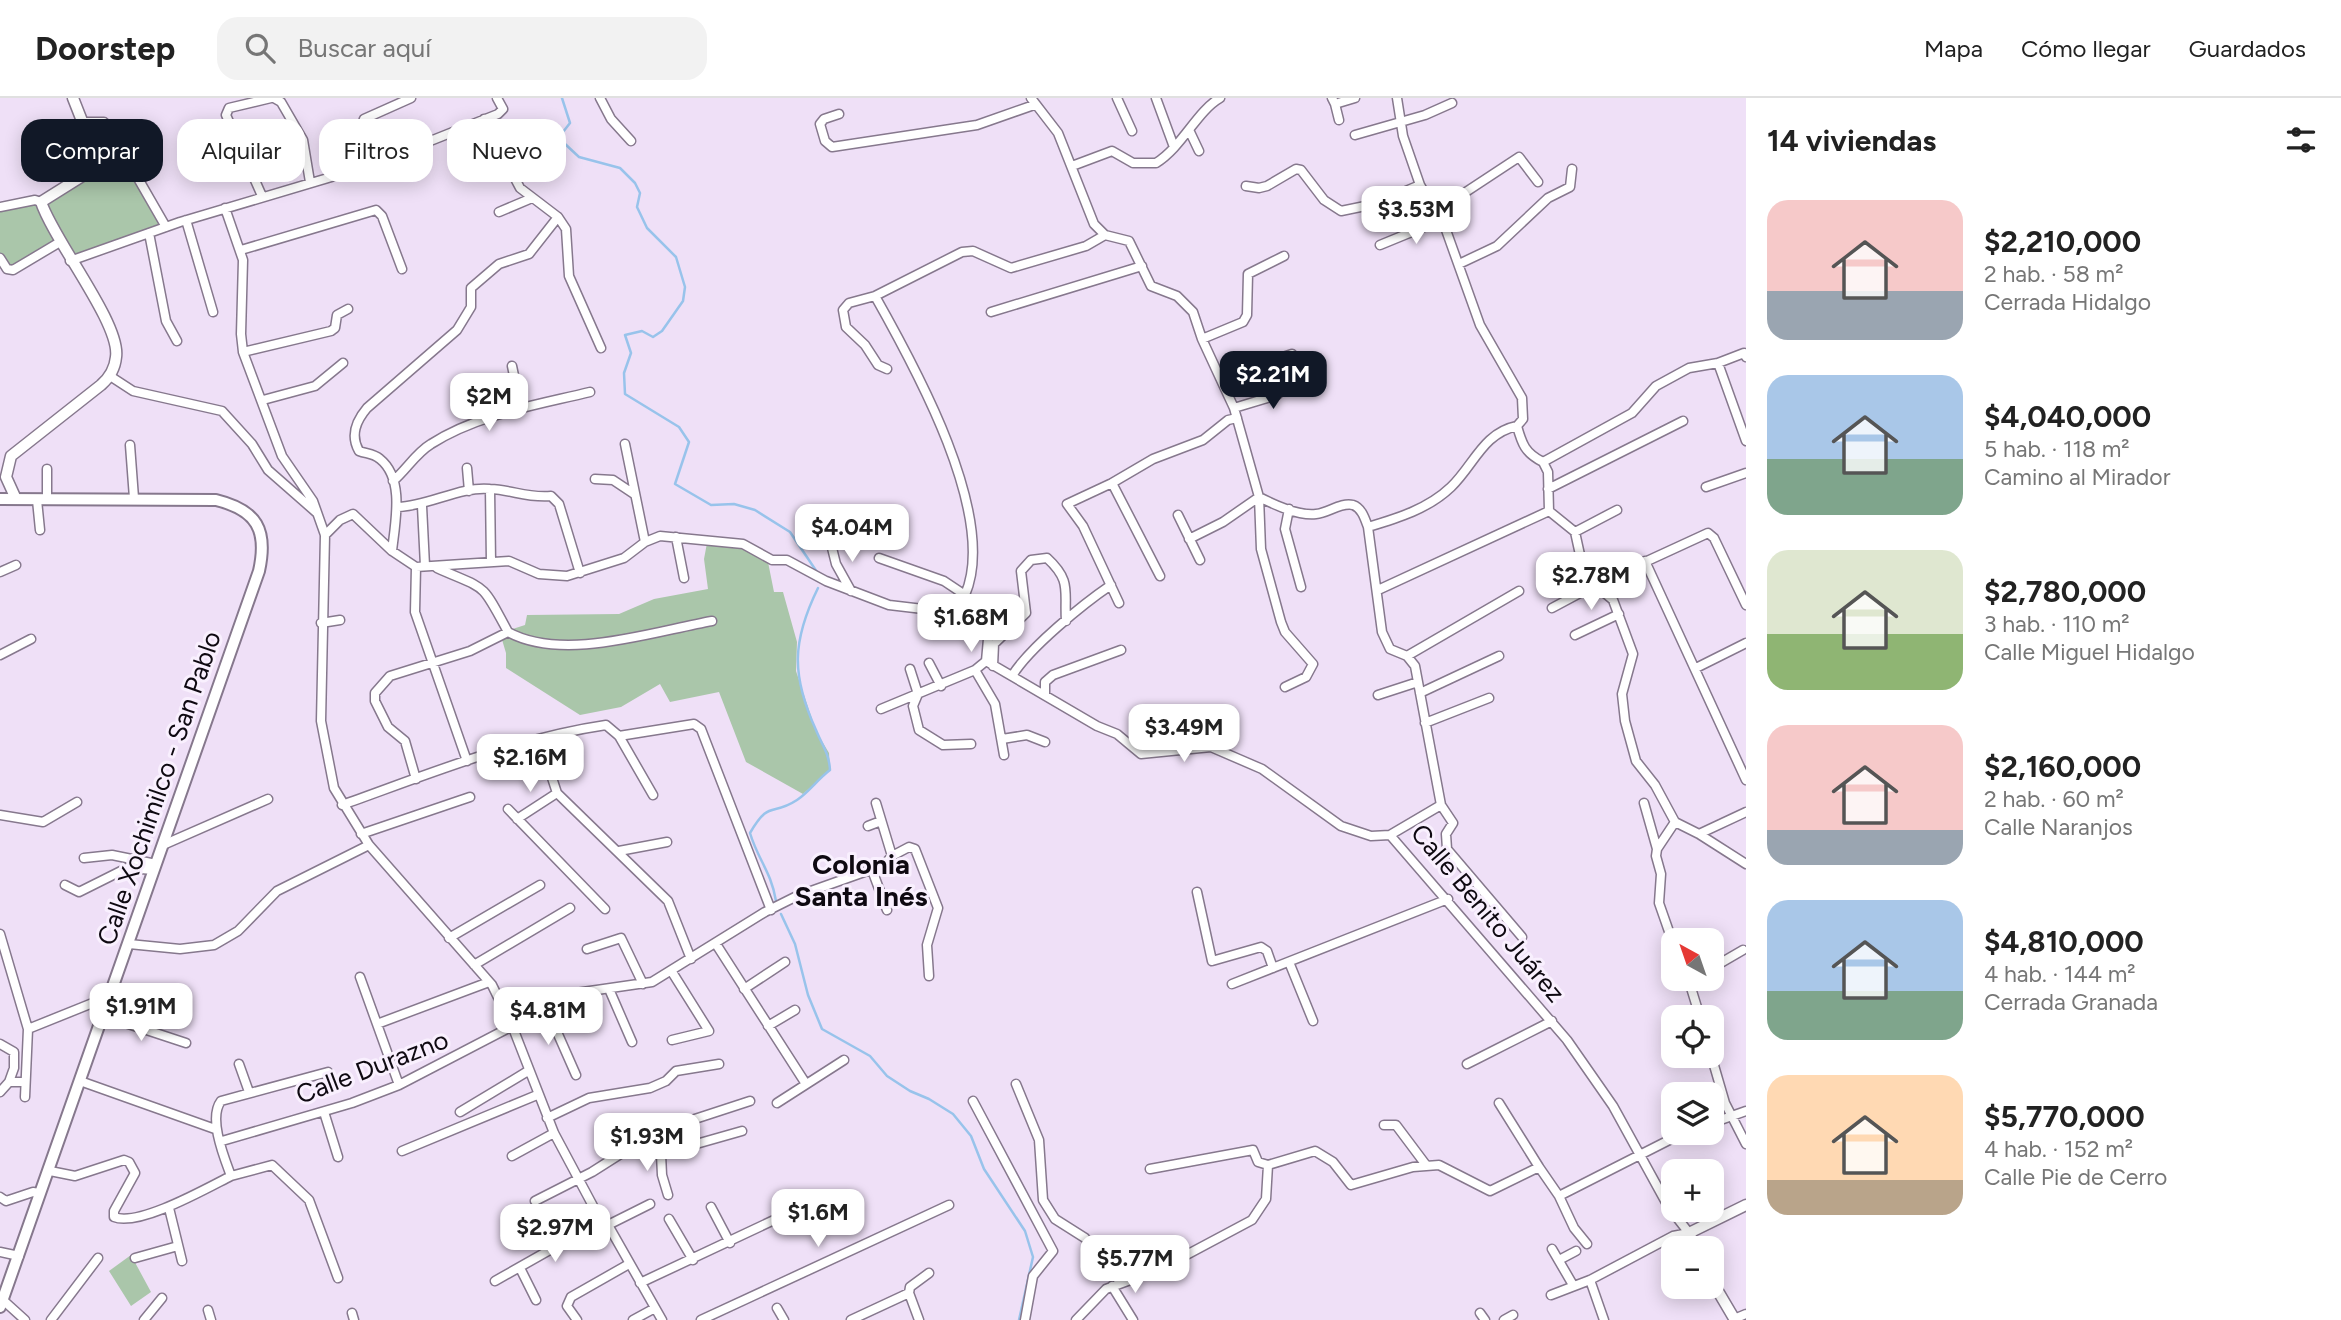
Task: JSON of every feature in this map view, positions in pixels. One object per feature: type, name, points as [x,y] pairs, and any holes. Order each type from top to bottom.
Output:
[{"type":"main road","name":"Calle Xochimilco - San Pablo","points":[[0,499],[215,500],[235,505],[253,518],[264,547],[259,571],[2,1304]]},
{"type":"street","points":[[74,98],[83,119]]},
{"type":"street","points":[[262,196],[226,111],[272,98],[281,102],[303,141],[310,182]]},
{"type":"street","points":[[365,119],[411,98]]},
{"type":"street","points":[[484,119],[501,112],[497,98]]},
{"type":"street","points":[[600,98],[611,119],[631,141]]},
{"type":"street","points":[[1118,98],[1132,131]]},
{"type":"street","points":[[1156,98],[1174,147]]},
{"type":"street","points":[[1072,166],[1112,151],[1133,163],[1156,163],[1190,132],[1207,107],[1220,98]]},
{"type":"street","points":[[1339,121],[1333,101],[1355,98]]},
{"type":"street","points":[[1259,498],[1289,509],[1318,514],[1354,506],[1368,527],[1432,502],[1451,487],[1492,436],[1517,426],[1523,419],[1522,398],[1480,325],[1439,216],[1420,185],[1399,123],[1397,98]]},
{"type":"street","points":[[839,114],[821,121],[820,124],[825,141],[832,148],[977,125],[1032,102],[1058,133],[1087,210],[1105,235]]},
{"type":"street","points":[[1355,135],[1399,123],[1452,103]]},
{"type":"street","points":[[1190,132],[1199,151]]},
{"type":"street","points":[[1380,245],[1439,216],[1519,157],[1538,182]]},
{"type":"street","points":[[1246,186],[1259,188],[1296,169],[1301,170],[1324,200],[1341,211],[1375,204],[1420,185]]},
{"type":"street","points":[[1459,264],[1497,246],[1548,198],[1570,187],[1572,169]]},
{"type":"street","points":[[70,261],[166,226],[319,179]]},
{"type":"street","points":[[41,202],[73,182]]},
{"type":"street","points":[[140,182],[166,226]]},
{"type":"street","points":[[517,182],[532,198],[558,217],[566,229],[569,276],[601,348]]},
{"type":"street","points":[[499,212],[532,198]]},
{"type":"street","points":[[0,207],[35,200],[41,202]]},
{"type":"street","points":[[0,467],[110,376],[117,356],[112,332],[46,218],[41,202]]},
{"type":"street","points":[[225,208],[242,250],[243,352],[282,456],[319,515],[325,535],[321,623],[322,738],[330,777],[342,805],[369,845],[489,982],[513,1028],[554,1133],[662,1320]]},
{"type":"street","points":[[242,250],[376,210],[382,216],[402,269]]},
{"type":"street","points":[[392,551],[398,507],[393,481],[389,468],[379,458],[359,451],[354,438],[361,415],[457,330],[471,307],[471,288],[499,264],[529,254],[558,217]]},
{"type":"street","points":[[186,220],[213,312]]},
{"type":"street","points":[[149,233],[166,321],[177,341]]},
{"type":"street","points":[[887,369],[878,365],[865,345],[846,327],[845,306],[874,296],[962,252],[973,251],[1011,268],[1073,250],[1105,235],[1129,241],[1155,290],[1177,296],[1188,304],[1234,408],[1259,498],[1261,549],[1281,622],[1289,637],[1312,660],[1306,677],[1285,687]]},
{"type":"street","points":[[0,258],[7,269],[13,270],[60,242]]},
{"type":"street","points":[[1202,339],[1244,322],[1247,315],[1248,274],[1284,256]]},
{"type":"street","points":[[991,312],[1142,266]]},
{"type":"street","points":[[874,296],[909,356],[958,466],[974,558],[973,577],[965,595]]},
{"type":"street","points":[[243,352],[331,331],[335,328],[337,315],[348,309]]},
{"type":"street","points":[[1220,378],[1292,354]]},
{"type":"street","points":[[1543,462],[1632,413],[1656,386],[1689,368],[1718,363],[1745,354]]},
{"type":"street","points":[[263,400],[315,386],[342,363]]},
{"type":"street","points":[[1718,363],[1745,438]]},
{"type":"street","points":[[512,366],[521,409]]},
{"type":"street","points":[[110,376],[133,391],[222,411],[252,444],[268,470],[319,515]]},
{"type":"street","points":[[1234,408],[1276,395],[1291,382]]},
{"type":"street","points":[[393,481],[429,445],[454,431],[521,409],[590,392]]},
{"type":"street","points":[[1119,603],[1083,526],[1067,504],[1112,483],[1153,459],[1203,440],[1228,420],[1237,418]]},
{"type":"street","points":[[1548,489],[1684,421]]},
{"type":"street","points":[[1517,426],[1524,449],[1543,462],[1548,472],[1549,512],[1575,532],[1582,564],[1595,584],[1611,596],[1619,614],[1633,654],[1622,694],[1625,721],[1636,761],[1655,785],[1675,822],[1746,864]]},
{"type":"street","points":[[625,444],[645,542]]},
{"type":"street","points":[[130,445],[134,498]]},
{"type":"street","points":[[11,456],[6,477],[10,491],[16,499]]},
{"type":"street","points":[[467,468],[469,491]]},
{"type":"street","points":[[40,530],[47,469]]},
{"type":"street","points":[[1706,487],[1746,472]]},
{"type":"street","points":[[595,479],[613,480],[634,494]]},
{"type":"street","points":[[1112,483],[1160,576]]},
{"type":"street","points":[[398,507],[422,506],[469,491],[490,489],[525,497],[551,496],[559,504],[580,573]]},
{"type":"street","points":[[490,489],[491,562]]},
{"type":"street","points":[[1189,539],[1223,522],[1259,498]]},
{"type":"street","points":[[422,506],[430,566]]},
{"type":"street","points":[[1289,509],[1285,529],[1301,587]]},
{"type":"street","points":[[1575,532],[1616,510]]},
{"type":"street","points":[[1378,590],[1549,512]]},
{"type":"street","points":[[325,535],[340,520],[353,514],[392,551],[416,567],[509,561],[553,577],[580,573],[624,558],[645,542],[660,536],[743,544],[772,560],[788,560],[851,591],[889,605],[923,609],[970,634],[984,622]]},
{"type":"street","points":[[1178,515],[1200,560]]},
{"type":"street","name":"Calle Benito Juárez","points":[[1368,527],[1378,590],[1379,620],[1385,643],[1394,652],[1407,656],[1415,666],[1441,805],[1391,835],[1552,1021],[1613,1106],[1668,1206],[1690,1236]]},
{"type":"street","points":[[1552,608],[1595,584],[1708,533],[1714,538],[1746,605]]},
{"type":"street","points":[[676,537],[684,578]]},
{"type":"street","points":[[831,544],[836,564],[851,591]]},
{"type":"street","points":[[880,558],[944,581],[965,595],[968,605],[989,628],[990,664]]},
{"type":"street","points":[[990,664],[994,644],[1026,614],[1021,571],[1031,560],[1047,558],[1062,574],[1066,582],[1066,621]]},
{"type":"street","points":[[1644,561],[1746,780]]},
{"type":"street","points":[[0,572],[16,565]]},
{"type":"street","points":[[430,566],[481,586],[489,595],[508,632],[531,643],[561,647],[712,621]]},
{"type":"street","points":[[416,567],[415,612],[467,761]]},
{"type":"street","points":[[1012,676],[1019,665],[1066,621],[1111,585]]},
{"type":"street","points":[[1407,656],[1519,591]]},
{"type":"street","points":[[1576,635],[1619,614]]},
{"type":"street","points":[[321,623],[340,620]]},
{"type":"street","points":[[416,779],[405,741],[388,726],[374,696],[390,676],[432,660],[470,651],[508,632]]},
{"type":"street","points":[[0,656],[31,639]]},
{"type":"street","points":[[1696,668],[1746,643]]},
{"type":"street","points":[[1045,694],[1045,682],[1053,675],[1121,650]]},
{"type":"street","points":[[1420,693],[1499,656]]},
{"type":"street","points":[[929,663],[941,686]]},
{"type":"street","points":[[881,709],[990,664]]},
{"type":"street","points":[[990,664],[1097,726],[1117,734],[1141,754],[1211,747],[1262,769],[1309,806],[1351,831],[1371,836],[1391,835]]},
{"type":"street","points":[[909,669],[918,694],[913,706],[919,730],[943,745],[971,744]]},
{"type":"street","points":[[975,670],[995,705],[1004,755]]},
{"type":"street","points":[[1378,695],[1418,682]]},
{"type":"street","points":[[1425,723],[1489,698]]},
{"type":"street","points":[[342,805],[467,761],[606,725],[619,736],[653,795]]},
{"type":"street","points":[[619,736],[698,725],[749,856],[760,875],[771,909]]},
{"type":"street","points":[[1002,739],[1027,735],[1045,742]]},
{"type":"street","points":[[540,741],[558,793],[668,901],[691,959]]},
{"type":"street","points":[[517,819],[558,793]]},
{"type":"street","points":[[361,834],[470,797]]},
{"type":"street","points":[[163,845],[268,799]]},
{"type":"street","points":[[0,815],[11,814],[43,822],[77,802]]},
{"type":"street","points":[[876,803],[892,856],[909,847],[915,849],[938,908],[927,945],[929,976]]},
{"type":"street","points":[[1644,803],[1657,849],[1661,874],[1659,903],[1668,928]]},
{"type":"street","points":[[1441,805],[1453,823],[1446,834],[1447,849],[1522,937]]},
{"type":"street","points":[[508,809],[605,909]]},
{"type":"street","points":[[1699,834],[1746,813]]},
{"type":"street","points":[[868,826],[881,821]]},
{"type":"street","points":[[1657,849],[1675,822]]},
{"type":"street","points":[[619,851],[667,842]]},
{"type":"street","points":[[129,944],[180,949],[214,945],[238,931],[277,891],[369,845]]},
{"type":"street","points":[[84,858],[112,855],[155,867]]},
{"type":"street","name":"Calle Durazno","points":[[222,1142],[324,1112],[399,1085],[576,993],[643,984],[672,972],[771,909],[797,896],[884,865],[892,856]]},
{"type":"street","points":[[65,885],[79,892],[127,868],[155,867]]},
{"type":"street","points":[[872,870],[887,910]]},
{"type":"street","points":[[449,938],[540,885]]},
{"type":"street","points":[[1197,892],[1212,961],[1261,947],[1267,951],[1273,968]]},
{"type":"street","points":[[1232,984],[1448,899]]},
{"type":"street","points":[[474,965],[570,908]]},
{"type":"street","points":[[0,934],[27,1029],[25,1097]]},
{"type":"street","points":[[587,949],[618,937],[624,940],[643,984]]},
{"type":"street","points":[[716,944],[806,1084]]},
{"type":"street","points":[[1724,961],[1743,950]]},
{"type":"street","points":[[744,989],[785,962]]},
{"type":"street","points":[[1289,962],[1313,1021]]},
{"type":"street","points":[[672,972],[709,1031],[672,1040]]},
{"type":"street","points":[[360,977],[399,1085]]},
{"type":"street","points":[[377,1024],[489,982]]},
{"type":"street","points":[[610,989],[632,1042]]},
{"type":"street","points":[[27,1029],[110,996]]},
{"type":"street","points":[[546,1007],[576,1075]]},
{"type":"street","points":[[768,1026],[795,1010]]},
{"type":"street","points":[[104,1016],[186,1043]]},
{"type":"street","points":[[1467,1064],[1552,1021]]},
{"type":"street","points":[[0,1044],[13,1052],[15,1057],[9,1082],[0,1092]]},
{"type":"street","points":[[777,1103],[844,1060]]},
{"type":"street","points":[[239,1064],[249,1092]]},
{"type":"street","points":[[547,1118],[589,1098],[650,1088],[666,1081],[676,1071],[719,1064]]},
{"type":"street","points":[[1715,1068],[1731,1116],[1746,1144]]},
{"type":"street","points":[[460,1112],[528,1071]]},
{"type":"street","points":[[231,1176],[222,1142],[215,1129],[218,1105],[249,1092],[328,1072]]},
{"type":"street","points":[[80,1081],[215,1129]]},
{"type":"street","points":[[9,1082],[25,1082]]},
{"type":"street","points":[[1016,1084],[1039,1140],[1043,1200],[1055,1219],[1085,1238],[1116,1284],[1133,1320]]},
{"type":"street","points":[[402,1151],[537,1095]]},
{"type":"street","points":[[535,1202],[644,1139],[681,1121],[750,1101]]},
{"type":"street","points":[[974,1101],[1053,1251],[1033,1276],[1025,1320]]},
{"type":"street","points":[[1499,1103],[1559,1196],[1574,1228],[1587,1244]]},
{"type":"street","points":[[1724,1119],[1746,1111]]},
{"type":"street","points":[[324,1112],[338,1157]]},
{"type":"street","points":[[1384,1125],[1396,1125],[1426,1165]]},
{"type":"street","points":[[661,1154],[702,1140],[742,1131]]},
{"type":"street","points":[[512,1156],[554,1133]]},
{"type":"street","points":[[644,1139],[661,1154],[662,1175],[668,1195]]},
{"type":"street","points":[[1559,1196],[1661,1143]]},
{"type":"street","points":[[1150,1169],[1253,1150],[1258,1162],[1268,1165],[1315,1151],[1333,1162],[1351,1185],[1385,1173],[1426,1165],[1439,1166],[1490,1191],[1539,1167]]},
{"type":"street","points":[[50,1171],[75,1176],[124,1160],[129,1162],[135,1173],[114,1211],[114,1217],[123,1219],[169,1208],[231,1176],[277,1166],[289,1184],[309,1200],[338,1278]]},
{"type":"street","points":[[1076,1320],[1116,1284],[1160,1269],[1252,1220],[1266,1199],[1268,1165]]},
{"type":"street","points":[[0,1197],[6,1201],[33,1192],[40,1193]]},
{"type":"street","points":[[495,1281],[605,1223],[650,1204]]},
{"type":"street","points":[[640,1283],[806,1205]]},
{"type":"street","points":[[1551,1294],[1590,1280],[1672,1236],[1689,1233],[1746,1205]]},
{"type":"street","points":[[701,1320],[949,1206]]},
{"type":"street","points":[[711,1207],[730,1242]]},
{"type":"street","points":[[169,1208],[182,1261]]},
{"type":"street","points":[[669,1219],[693,1260]]},
{"type":"street","points":[[135,1258],[178,1246]]},
{"type":"street","points":[[1552,1249],[1573,1285]]},
{"type":"street","points":[[1559,1260],[1576,1251]]},
{"type":"street","points":[[0,1252],[19,1256]]},
{"type":"street","points":[[51,1320],[98,1258]]},
{"type":"street","points":[[577,1320],[567,1306],[571,1297],[629,1265]]},
{"type":"street","points":[[520,1268],[536,1300]]},
{"type":"street","points":[[851,1320],[909,1293],[914,1282],[929,1273]]},
{"type":"street","points":[[1590,1280],[1604,1320]]},
{"type":"street","points":[[909,1293],[919,1320]]},
{"type":"street","points":[[144,1320],[162,1298]]},
{"type":"street","points":[[1723,1299],[1735,1320],[1746,1314]]},
{"type":"street","points":[[2,1304],[25,1320]]},
{"type":"street","points":[[633,1320],[655,1308]]},
{"type":"street","points":[[777,1308],[784,1320]]},
{"type":"street","points":[[208,1310],[211,1320]]},
{"type":"street","points":[[1504,1320],[1513,1315]]},
{"type":"green space","points":[[72,182],[140,182],[166,227],[70,261],[60,242],[13,270],[0,259],[0,207],[35,200]]},
{"type":"green space","points":[[707,543],[742,547],[768,562],[774,592],[783,592],[797,642],[796,671],[816,731],[829,753],[830,770],[803,794],[746,762],[719,692],[670,702],[660,684],[621,707],[580,715],[506,668],[506,653],[500,633],[525,625],[527,615],[619,614],[654,599],[708,589],[704,559]]},
{"type":"green space","points":[[131,1255],[151,1292],[131,1306],[109,1271]]},
{"type":"waterway","points":[[562,98],[570,123],[563,132],[564,143],[579,157],[620,168],[635,183],[640,193],[637,207],[647,228],[676,257],[685,287],[683,301],[662,331],[653,337],[642,331],[625,335],[631,353],[624,373],[625,394],[679,427],[689,442],[675,484],[711,505],[734,504],[755,510],[790,532],[817,572]]},
{"type":"waterway","points":[[776,901],[771,882],[750,833],[767,812],[797,800],[830,770],[827,754],[802,692],[799,675],[799,642],[809,607],[818,588]]},
{"type":"waterway","points":[[781,914],[795,944],[808,995],[822,1029],[870,1056],[887,1076],[910,1091],[953,1114],[971,1136],[984,1169],[1025,1231],[1033,1257],[1019,1320]]},
{"type":"district","name":"Colonia Santa Inés","points":[[861,880]]}]
